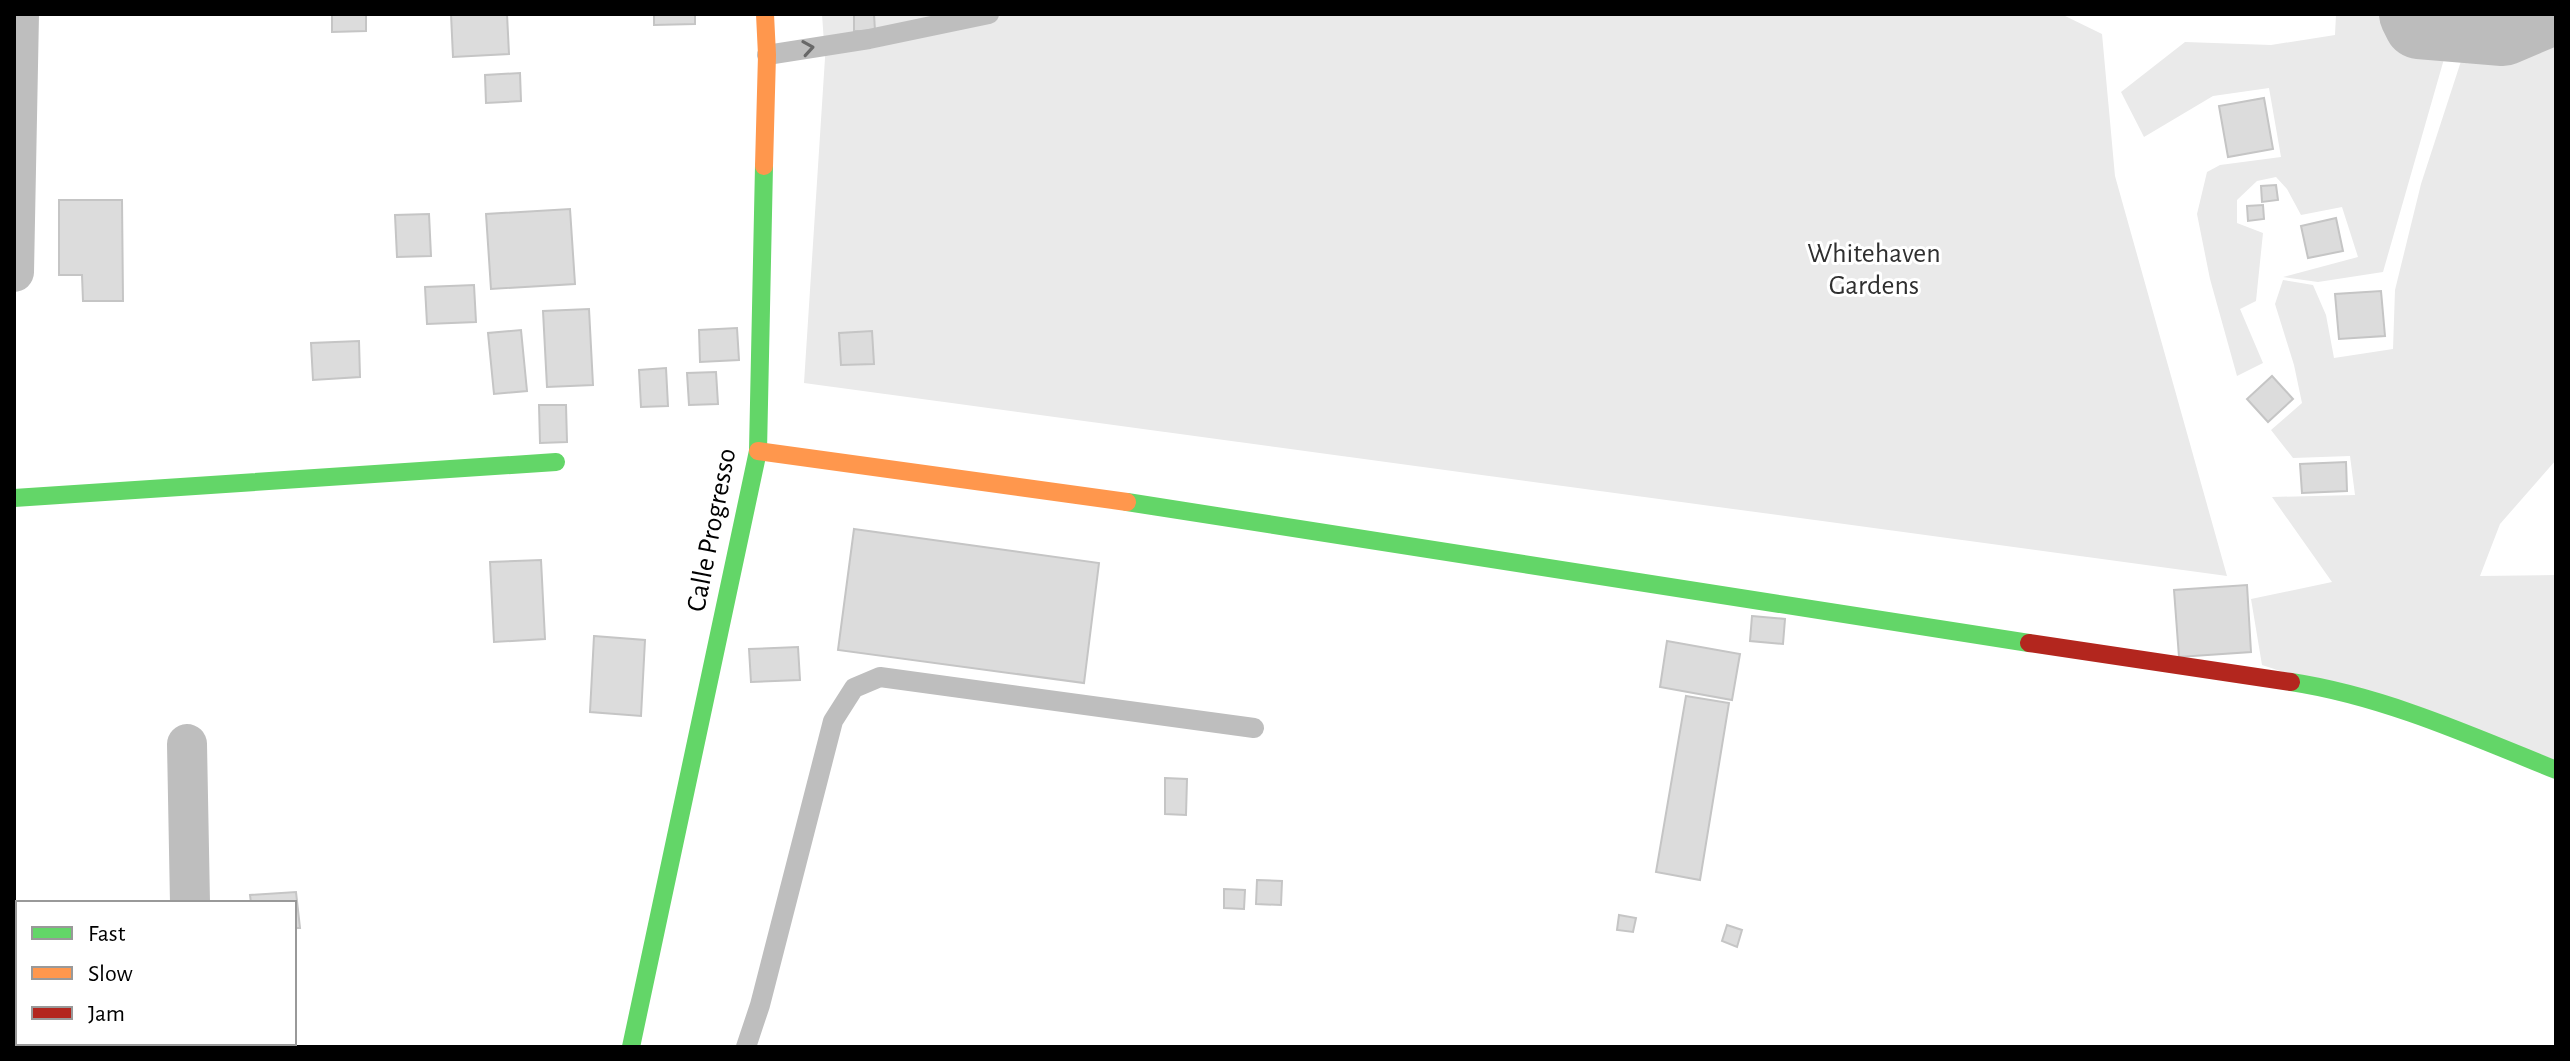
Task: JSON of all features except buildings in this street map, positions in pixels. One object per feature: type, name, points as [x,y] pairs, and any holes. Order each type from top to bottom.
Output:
[{"type":"street","points":[[14,272],[19,14]]},
{"type":"street","name":"Calle Progresso","points":[[631,1047],[758,451],[767,55],[765,14]]},
{"type":"street","points":[[758,451],[1178,509],[2323,687],[2422,716],[2556,770]]},
{"type":"street","points":[[14,498],[556,462]]},
{"type":"street","points":[[187,744],[190,901]]},
{"type":"lane","points":[[767,55],[869,39],[989,14]]},
{"type":"lane","points":[[746,1047],[760,1005],[833,721],[854,688],[880,677],[1254,728]]},
{"type":"green space","name":"Whitehaven Gardens","points":[[822,14],[2061,14],[2102,34],[2115,176],[2227,576],[804,383],[825,58]]},
{"type":"green space","points":[[2336,14],[2395,14],[2404,31],[2448,45],[2383,272],[2318,282],[2283,277],[2358,257],[2342,207],[2301,215],[2287,189],[2276,177],[2257,181],[2237,200],[2237,223],[2263,233],[2256,301],[2240,309],[2263,363],[2237,376],[2210,279],[2197,214],[2207,172],[2220,165],[2281,157],[2269,88],[2213,96],[2144,137],[2121,92],[2185,42],[2271,45],[2335,35]]},
{"type":"green space","points":[[2556,26],[2556,460],[2500,524],[2480,576],[2556,575],[2556,760],[2262,665],[2251,599],[2332,582],[2272,497],[2355,495],[2350,456],[2293,458],[2271,430],[2302,403],[2275,304],[2283,280],[2313,285],[2326,315],[2334,358],[2393,349],[2395,290],[2421,184],[2463,55]]},
{"type":"waterway","points":[[2414,14],[2419,24],[2503,31],[2543,14]]},
{"type":"traffic: fast","points":[[631,1047],[758,451],[764,166]]},
{"type":"traffic: fast","points":[[14,498],[556,462]]},
{"type":"traffic: fast","points":[[1127,502],[2029,643]]},
{"type":"traffic: fast","points":[[2291,682],[2393,707],[2556,770]]},
{"type":"traffic: slow","points":[[764,166],[765,14]]},
{"type":"traffic: slow","points":[[758,451],[1127,502]]},
{"type":"traffic: jam","points":[[2029,643],[2291,682]]}]
